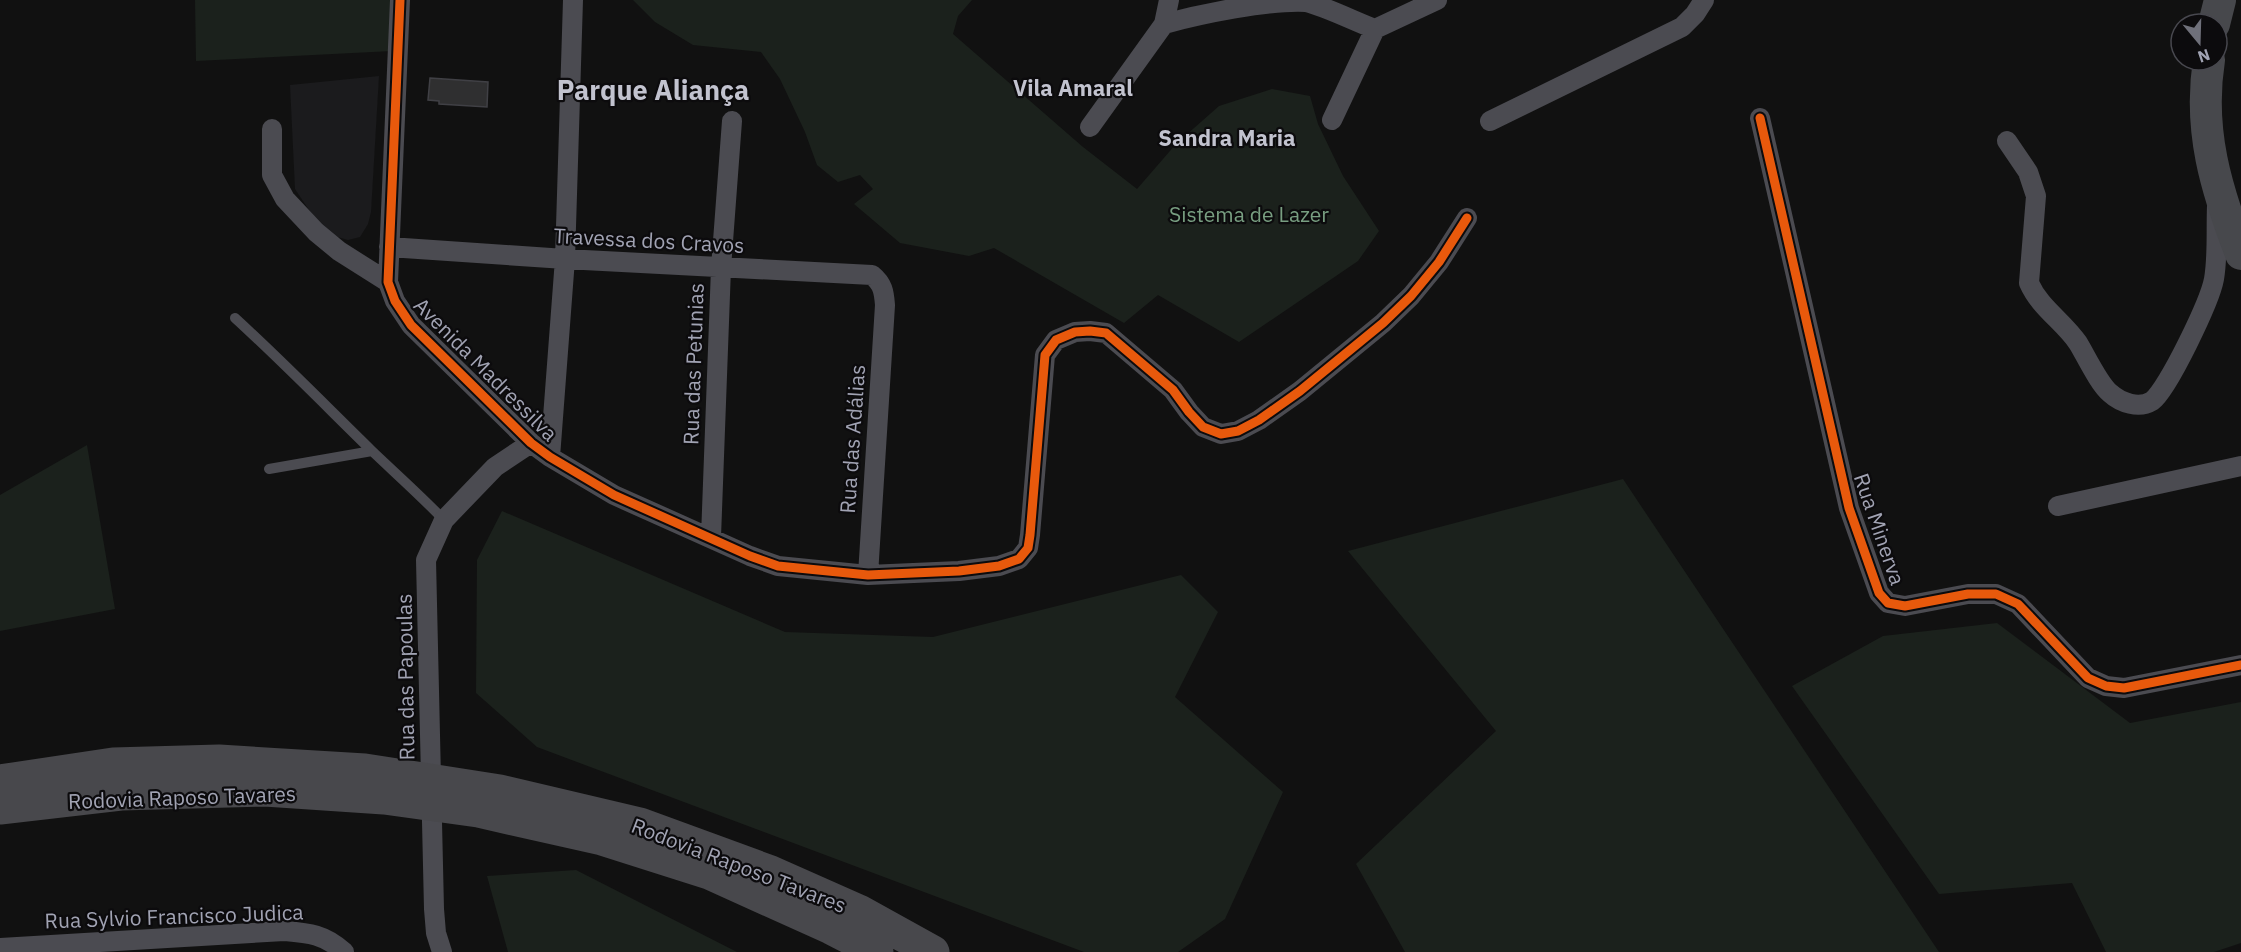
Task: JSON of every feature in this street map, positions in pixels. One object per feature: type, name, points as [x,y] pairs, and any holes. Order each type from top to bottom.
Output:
[{"type":"highway","name":"Rodovia Raposo Tavares","points":[[0,781],[113,764],[219,761],[365,770],[500,791],[640,824],[771,872],[859,911],[933,952]]},
{"type":"highway","name":"Rodovia Raposo Tavares","points":[[0,808],[121,794],[265,790],[384,798],[478,811],[602,839],[709,873],[831,927],[877,952]]},
{"type":"main road","points":[[2207,72],[2207,141],[2218,191],[2241,254]]},
{"type":"street","name":"Avenida Madressilva","points":[[400,0],[388,282],[395,302],[411,326],[531,443],[550,457],[614,495],[750,556],[778,566],[868,575],[959,572],[999,566],[1019,559],[1028,548],[1030,535],[1045,355],[1056,340],[1075,332],[1106,333],[1173,390],[1203,427],[1221,434],[1238,431],[1259,420],[1300,392],[1383,323],[1411,296],[1439,262],[1467,218]]},
{"type":"street","points":[[550,457],[565,259],[573,0]]},
{"type":"street","points":[[1090,127],[1164,24],[1168,0]]},
{"type":"street","points":[[1332,120],[1375,29],[1437,0]]},
{"type":"street","points":[[1490,121],[1682,27],[1695,14],[1704,0]]},
{"type":"street","points":[[1164,24],[1212,11],[1276,1],[1306,2],[1375,29]]},
{"type":"street","name":"Rua Minerva","points":[[1760,118],[1849,508],[1879,593],[1888,603],[1905,606],[1968,594],[1996,594],[2018,604],[2088,678],[2106,686],[2124,688],[2241,665]]},
{"type":"street","name":"Rua das Petunias","points":[[711,537],[721,268],[732,121]]},
{"type":"street","points":[[273,129],[272,174],[285,199],[316,232],[339,251],[388,282]]},
{"type":"street","points":[[2007,141],[2028,172],[2036,196],[2030,283],[2035,296],[2076,340],[2109,393],[2127,403],[2139,406],[2152,401],[2163,389],[2201,315],[2214,280],[2218,191]]},
{"type":"street","name":"Travessa dos Cravos","points":[[388,247],[872,275],[883,287],[885,305]]},
{"type":"street","name":"Rua das Adálias","points":[[868,575],[885,305]]},
{"type":"street","name":"Rua das Papoulas","points":[[442,952],[436,933],[426,560],[444,520],[495,467],[531,443]]},
{"type":"street","points":[[2058,506],[2241,466]]},
{"type":"street","name":"Rua Sylvio Francisco Judica","points":[[0,948],[284,931],[313,933],[331,941],[344,952]]},
{"type":"lane","points":[[236,318],[444,520]]},
{"type":"lane","points":[[269,470],[372,451]]},
{"type":"shaded area","points":[[379,76],[371,212],[368,224],[360,237],[348,240],[334,236],[317,222],[295,189],[290,85]]},
{"type":"green space","points":[[195,0],[394,0],[392,51],[196,61]]},
{"type":"green space","name":"Sistema de Lazer","points":[[633,0],[972,0],[958,16],[953,34],[1083,147],[1137,189],[1176,144],[1219,106],[1272,89],[1310,96],[1318,124],[1343,176],[1379,231],[1358,261],[1239,342],[1158,295],[1124,323],[994,248],[969,256],[900,243],[854,204],[873,189],[860,175],[838,182],[817,165],[805,132],[780,79],[761,52],[693,45],[655,22]]},
{"type":"green space","points":[[87,445],[115,609],[0,631],[0,495]]},
{"type":"green space","points":[[1623,479],[1939,952],[1405,952],[1356,864],[1496,731],[1348,551]]},
{"type":"green space","points":[[502,511],[785,632],[933,637],[1181,575],[1218,612],[1175,697],[1283,792],[1225,919],[1178,952],[1084,952],[537,747],[476,693],[477,560]]},
{"type":"green space","points":[[1997,623],[2130,723],[2241,702],[2241,943],[2214,952],[2106,952],[2072,883],[1939,894],[1792,686],[1883,636]]},
{"type":"green space","points":[[576,870],[737,952],[508,952],[487,876]]},
{"type":"building","points":[[430,78],[488,82],[487,107],[439,104],[439,101],[428,100]]},
{"type":"cycle path","points":[[400,0],[388,282],[395,301],[411,325],[531,443],[550,457],[614,495],[750,556],[778,566],[868,575],[959,571],[999,566],[1019,559],[1028,548],[1030,535],[1045,355],[1056,340],[1075,332],[1106,333],[1173,390],[1203,427],[1221,434],[1238,431],[1259,420],[1300,391],[1383,323],[1411,296],[1439,262],[1467,218]]},
{"type":"cycle path","points":[[1760,118],[1849,508],[1879,593],[1888,603],[1905,606],[1968,594],[1996,594],[2018,604],[2088,678],[2106,686],[2124,688],[2241,665]]},
{"type":"district","name":"Vila Amaral","points":[[1073,87]]},
{"type":"district","name":"Parque Aliança","points":[[653,89]]},
{"type":"district","name":"Sandra Maria","points":[[1227,137]]}]
